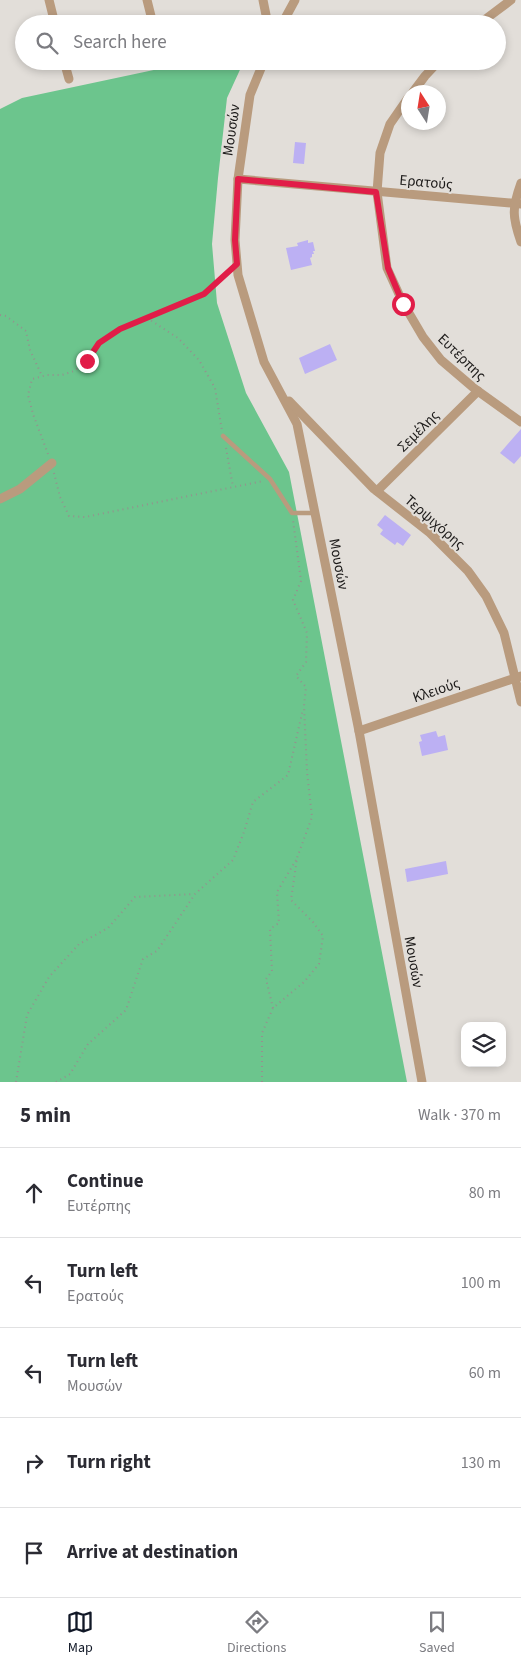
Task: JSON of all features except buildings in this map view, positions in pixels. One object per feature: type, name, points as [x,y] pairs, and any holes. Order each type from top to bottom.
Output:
[{"type":"street","points":[[49,0],[53,15]]},
{"type":"street","points":[[147,0],[151,15]]},
{"type":"street","points":[[263,0],[266,15]]},
{"type":"street","points":[[287,15],[296,0]]},
{"type":"street","points":[[491,15],[511,0]]},
{"type":"street","points":[[66,70],[69,79]]},
{"type":"street","name":"Μουσών","points":[[260,70],[250,94],[238,179],[235,240],[238,275],[264,362],[297,424],[359,731],[422,1082]]},
{"type":"street","points":[[418,85],[431,70]]},
{"type":"street","name":"Ευτέρπης","points":[[401,108],[390,124],[380,153],[376,192],[388,268],[403,304],[423,337],[441,360],[478,391],[521,422]]},
{"type":"street","name":"Ερατούς","points":[[238,179],[517,204]]},
{"type":"street","points":[[521,182],[517,204],[516,227],[521,242]]},
{"type":"street","name":"Σεμέλης","points":[[377,491],[478,391]]},
{"type":"street","name":"Τερψιχόρης","points":[[282,394],[377,491],[430,532],[468,572],[486,596],[504,633],[519,677],[521,702]]},
{"type":"street","points":[[297,424],[306,420]]},
{"type":"street","points":[[0,499],[20,489],[52,463]]},
{"type":"street","name":"Κλειούς","points":[[359,731],[519,677]]},
{"type":"lane","points":[[223,436],[270,479],[292,513],[314,513]]},
{"type":"path","points":[[237,264],[204,294],[120,329],[99,343],[87,361],[74,371],[62,375],[42,376],[32,379],[28,395],[33,414],[52,463],[60,497],[69,516],[85,516],[270,479]]},
{"type":"path","points":[[0,315],[6,316],[26,331],[30,350],[42,376]]},
{"type":"path","points":[[147,318],[178,338],[199,360],[215,388],[233,487]]},
{"type":"path","points":[[56,1082],[70,1074],[88,1044],[126,1010],[142,960],[157,951],[194,894],[233,860],[244,832],[252,802],[288,775],[304,706],[306,687],[296,676],[306,662],[307,633],[293,600],[300,582],[292,513]]},
{"type":"path","points":[[273,1008],[266,979],[272,971],[270,929],[278,923],[277,892],[297,858],[312,817],[307,772],[304,706]]},
{"type":"path","points":[[262,1082],[262,1033],[273,1008],[304,982],[318,964],[322,936],[313,922],[291,900],[297,858]]},
{"type":"path","points":[[16,1082],[27,1015],[49,977],[73,951],[80,944],[108,928],[135,897],[194,894]]},
{"type":"green space","points":[[154,70],[240,70],[227,98],[218,178],[212,244],[217,303],[246,393],[289,472],[407,1082],[0,1082],[0,109],[22,98]]},
{"type":"route","points":[[87,361],[99,343],[120,329],[204,294],[237,264],[235,240],[238,179],[376,192],[388,268],[403,304]]}]
